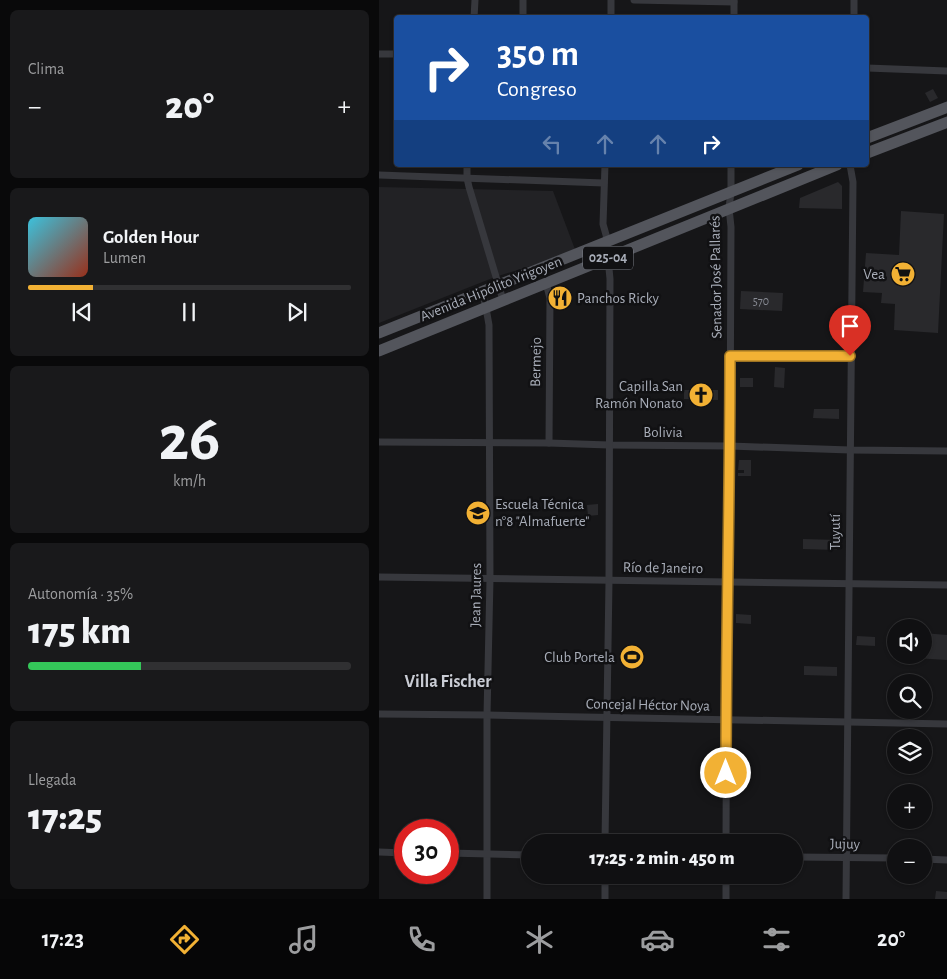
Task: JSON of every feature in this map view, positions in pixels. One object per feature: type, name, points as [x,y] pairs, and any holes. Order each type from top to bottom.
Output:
[{"type":"main road","points":[[869,137],[947,107]]},
{"type":"main road","points":[[869,153],[947,122]]},
{"type":"main road","name":"Avenida Hipólito Yrigoyen","points":[[379,333],[794,167]]},
{"type":"main road","name":"Avenida Hipólito Yrigoyen","points":[[379,350],[832,167]]},
{"type":"street","points":[[474,15],[475,0]]},
{"type":"street","points":[[523,0],[523,15]]},
{"type":"street","points":[[611,0],[611,15]]},
{"type":"street","points":[[633,0],[734,1],[734,15]]},
{"type":"street","points":[[854,0],[854,15]]},
{"type":"street","points":[[379,54],[394,54]]},
{"type":"street","points":[[869,68],[947,71]]},
{"type":"street","points":[[467,167],[467,178],[503,300]]},
{"type":"street","points":[[605,167],[603,224],[608,242]]},
{"type":"street","name":"Senador José Pallarés","points":[[726,834],[727,582],[730,446],[731,227],[729,208],[731,167]]},
{"type":"street","name":"Tuyutí","points":[[845,899],[853,182],[850,167]]},
{"type":"street","points":[[379,175],[604,183]]},
{"type":"street","points":[[605,834],[609,581],[610,279],[608,258]]},
{"type":"street","name":"Bermejo","points":[[546,283],[550,298],[549,443]]},
{"type":"street","name":"Jean Jaures","points":[[481,291],[489,325],[490,579],[487,715],[487,899]]},
{"type":"street","points":[[730,356],[850,356]]},
{"type":"street","name":"Bolivia","points":[[379,442],[549,443],[609,446],[730,446],[947,451]]},
{"type":"street","name":"Río de Janeiro","points":[[379,577],[947,585]]},
{"type":"street","name":"Concejal Héctor Noya","points":[[379,714],[947,724]]},
{"type":"street","points":[[379,852],[394,852]]},
{"type":"street","points":[[459,853],[521,855]]},
{"type":"street","name":"Jujuy","points":[[803,857],[887,858]]},
{"type":"street","points":[[932,859],[947,860]]},
{"type":"street","points":[[605,884],[605,899]]},
{"type":"street","points":[[726,884],[726,899]]},
{"type":"shaded area","points":[[379,187],[553,191],[576,252],[495,277],[379,323]]},
{"type":"building","points":[[933,89],[938,98],[930,102],[925,93]]},
{"type":"building","points":[[838,182],[842,186],[842,209],[799,208],[800,198]]},
{"type":"building","name":"Vea","points":[[901,211],[944,214],[938,333],[894,330],[895,304],[881,303],[882,293],[863,292],[866,253],[899,255]]},
{"type":"building","points":[[741,291],[783,293],[782,311],[740,309]]},
{"type":"building","points":[[775,367],[785,368],[784,388],[774,387]]},
{"type":"building","points":[[740,378],[753,378],[753,387],[740,387]]},
{"type":"building","name":"Capilla San Ramón Nonato","points":[[684,390],[718,390],[718,400],[684,399]]},
{"type":"building","points":[[814,409],[839,409],[839,419],[813,418]]},
{"type":"building","points":[[739,460],[751,460],[751,476],[738,476],[738,473],[744,473],[744,470],[738,470]]},
{"type":"building","points":[[598,504],[598,515],[588,516],[587,505]]},
{"type":"building","points":[[803,539],[838,540],[837,550],[803,549]]},
{"type":"building","points":[[736,614],[751,615],[751,624],[736,623]]},
{"type":"building","points":[[932,634],[948,635],[948,660],[932,659]]},
{"type":"building","points":[[857,636],[875,637],[875,646],[856,645]]},
{"type":"building","points":[[804,666],[837,667],[837,676],[804,675]]},
{"type":"building","points":[[936,891],[948,892],[948,899],[935,899]]},
{"type":"place","name":"Vea","points":[[903,274]]},
{"type":"place","name":"Panchos Ricky","points":[[560,298]]},
{"type":"place","name":"Capilla San Ramón Nonato","points":[[701,395]]},
{"type":"place","name":"Escuela Técnica n°8 \"Almafuerte\"","points":[[478,513]]},
{"type":"place","name":"Club Portela","points":[[632,657]]},
{"type":"district","name":"Villa Fischer","points":[[448,682]]},
{"type":"route","points":[[726,773],[730,356],[850,356]]}]
